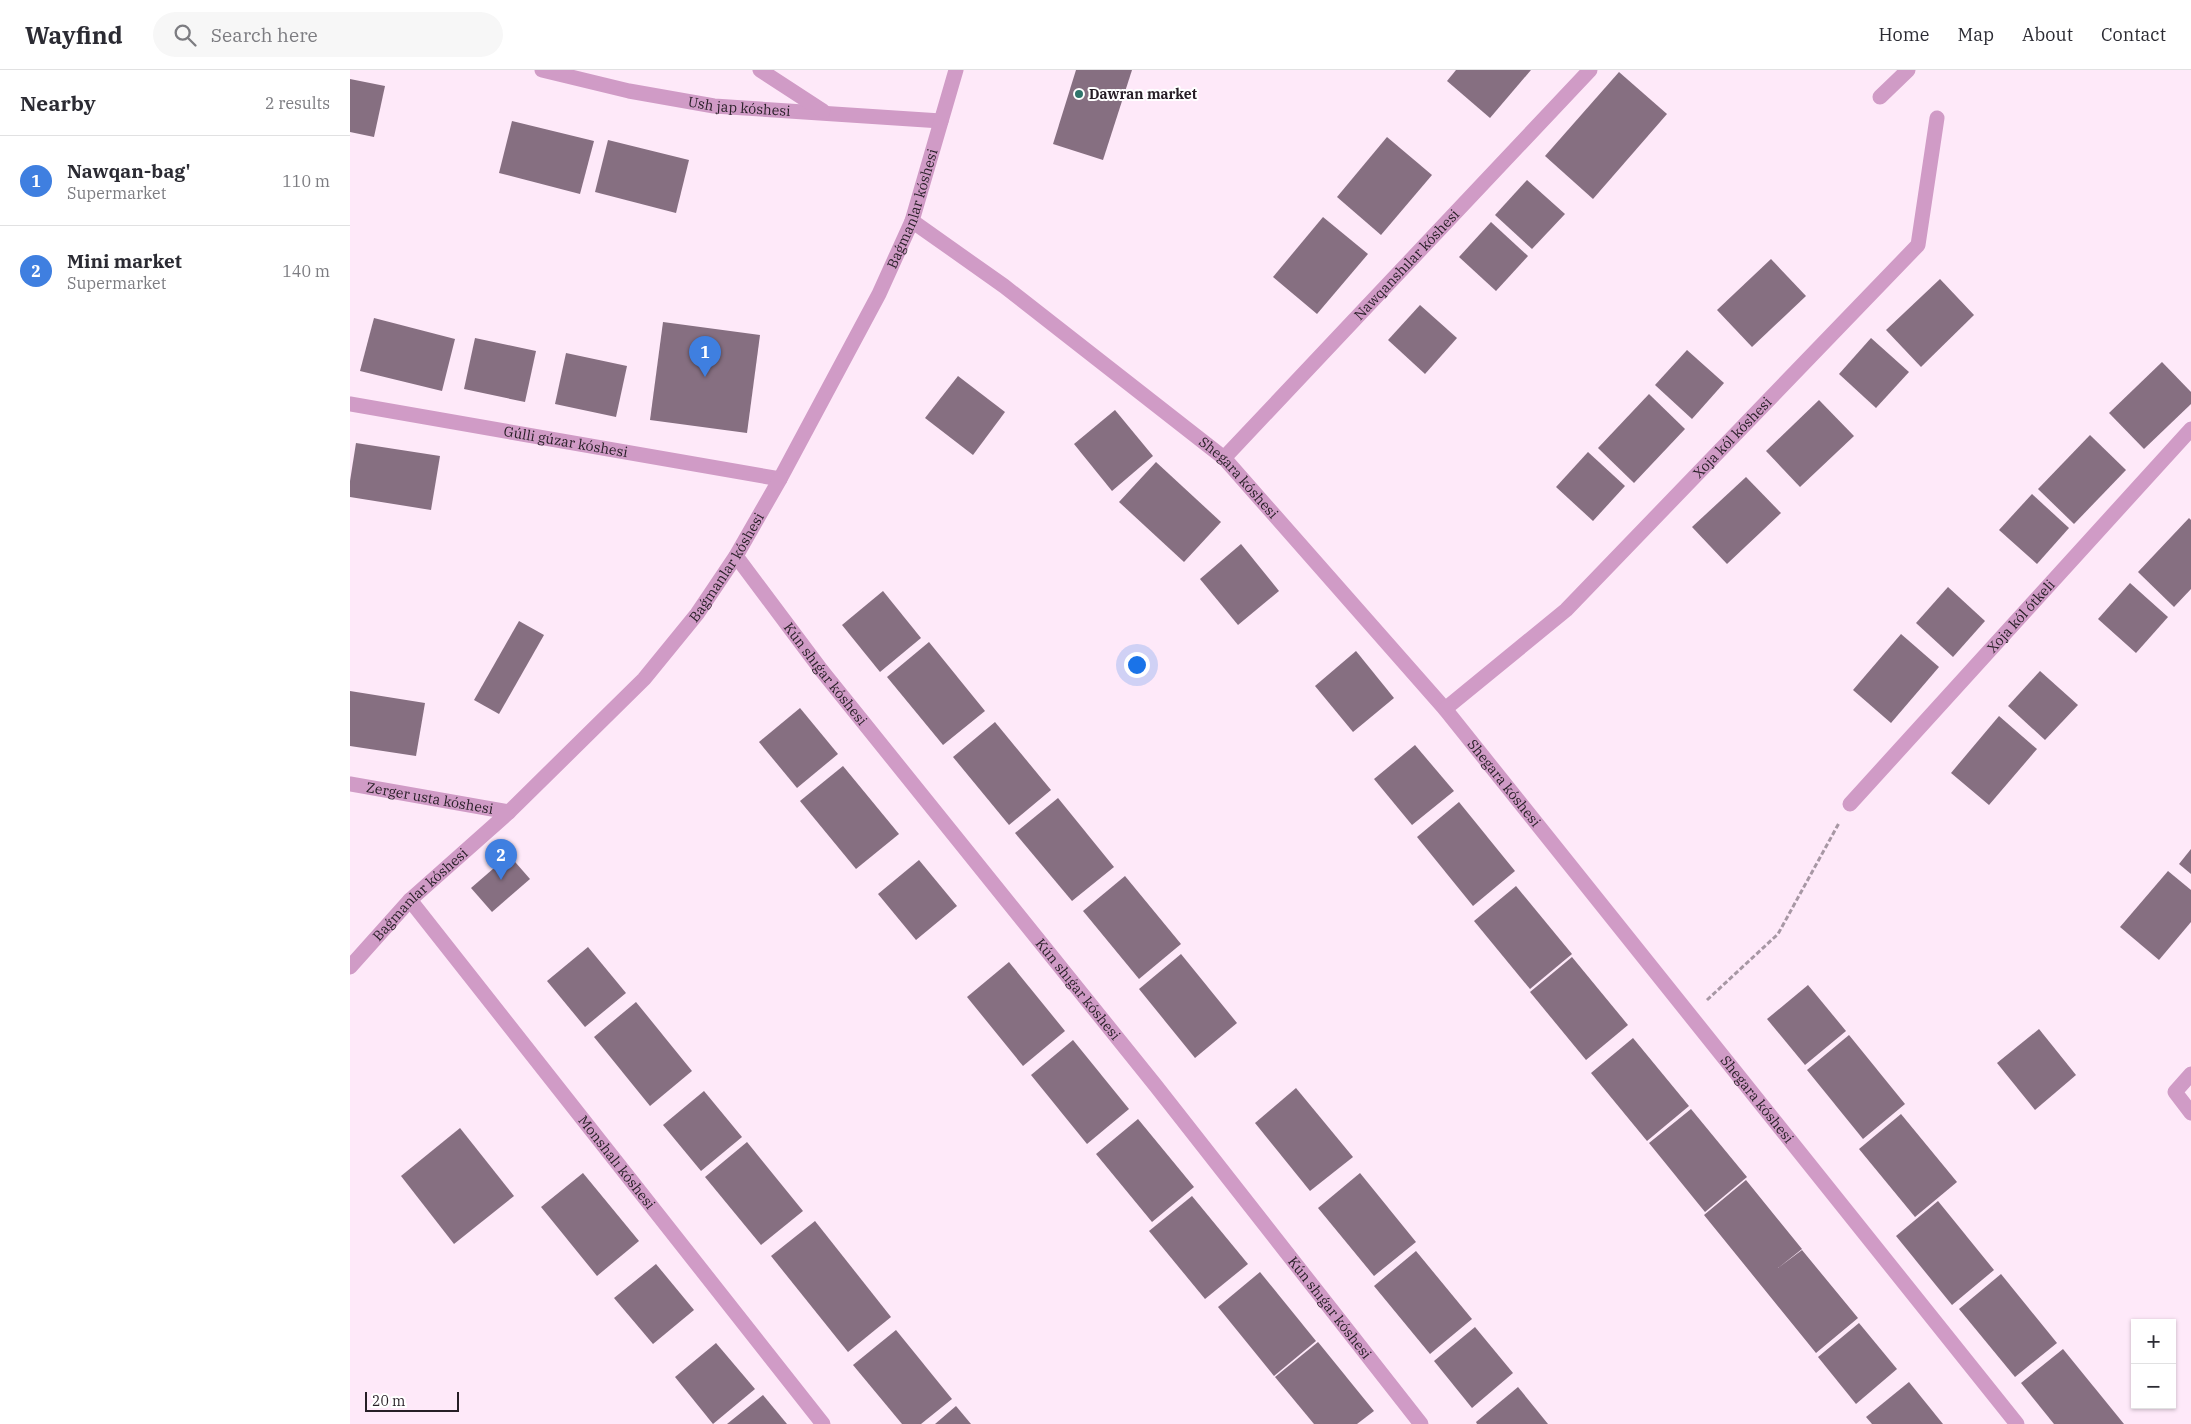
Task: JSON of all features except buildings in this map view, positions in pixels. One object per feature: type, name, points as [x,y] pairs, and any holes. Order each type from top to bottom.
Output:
[{"type":"street","name":"Ush jap kóshesi","points":[[542,70],[629,91],[714,106],[824,112],[941,122]]},
{"type":"street","points":[[760,70],[824,112]]},
{"type":"street","name":"Baǵmanlar kóshesi","points":[[350,967],[410,900],[509,812],[644,680],[697,614],[736,556],[780,480],[879,294],[912,221],[956,70]]},
{"type":"street","name":"Nawqanshılar kóshesi","points":[[1224,458],[1590,70]]},
{"type":"street","points":[[1880,97],[1908,70]]},
{"type":"street","name":"Xoja kól kóshesi","points":[[1445,709],[1566,610],[1918,245],[1937,118]]},
{"type":"street","name":"Shegara kóshesi","points":[[912,221],[1004,286],[1224,458],[1445,709],[2017,1424]]},
{"type":"street","name":"Gúlli gúzar kóshesi","points":[[350,404],[780,480]]},
{"type":"street","name":"Xoja kól ótkeli","points":[[1850,804],[2191,428]]},
{"type":"street","name":"Kún shıǵar kóshesi","points":[[736,556],[822,671],[1156,1086],[1421,1424]]},
{"type":"street","name":"Zerger usta kóshesi","points":[[350,784],[509,812]]},
{"type":"street","name":"Monshalı kóshesi","points":[[410,900],[823,1424]]},
{"type":"street","points":[[2191,1074],[2175,1092],[2191,1113]]},
{"type":"path","points":[[1690,1016],[1778,934],[1850,804]]},
{"type":"place","name":"Dawran market","points":[[1079,94]]},
{"type":"place","name":"Nawqan-bag'","points":[[705,377]]},
{"type":"place","name":"Mini market","points":[[501,880]]}]
